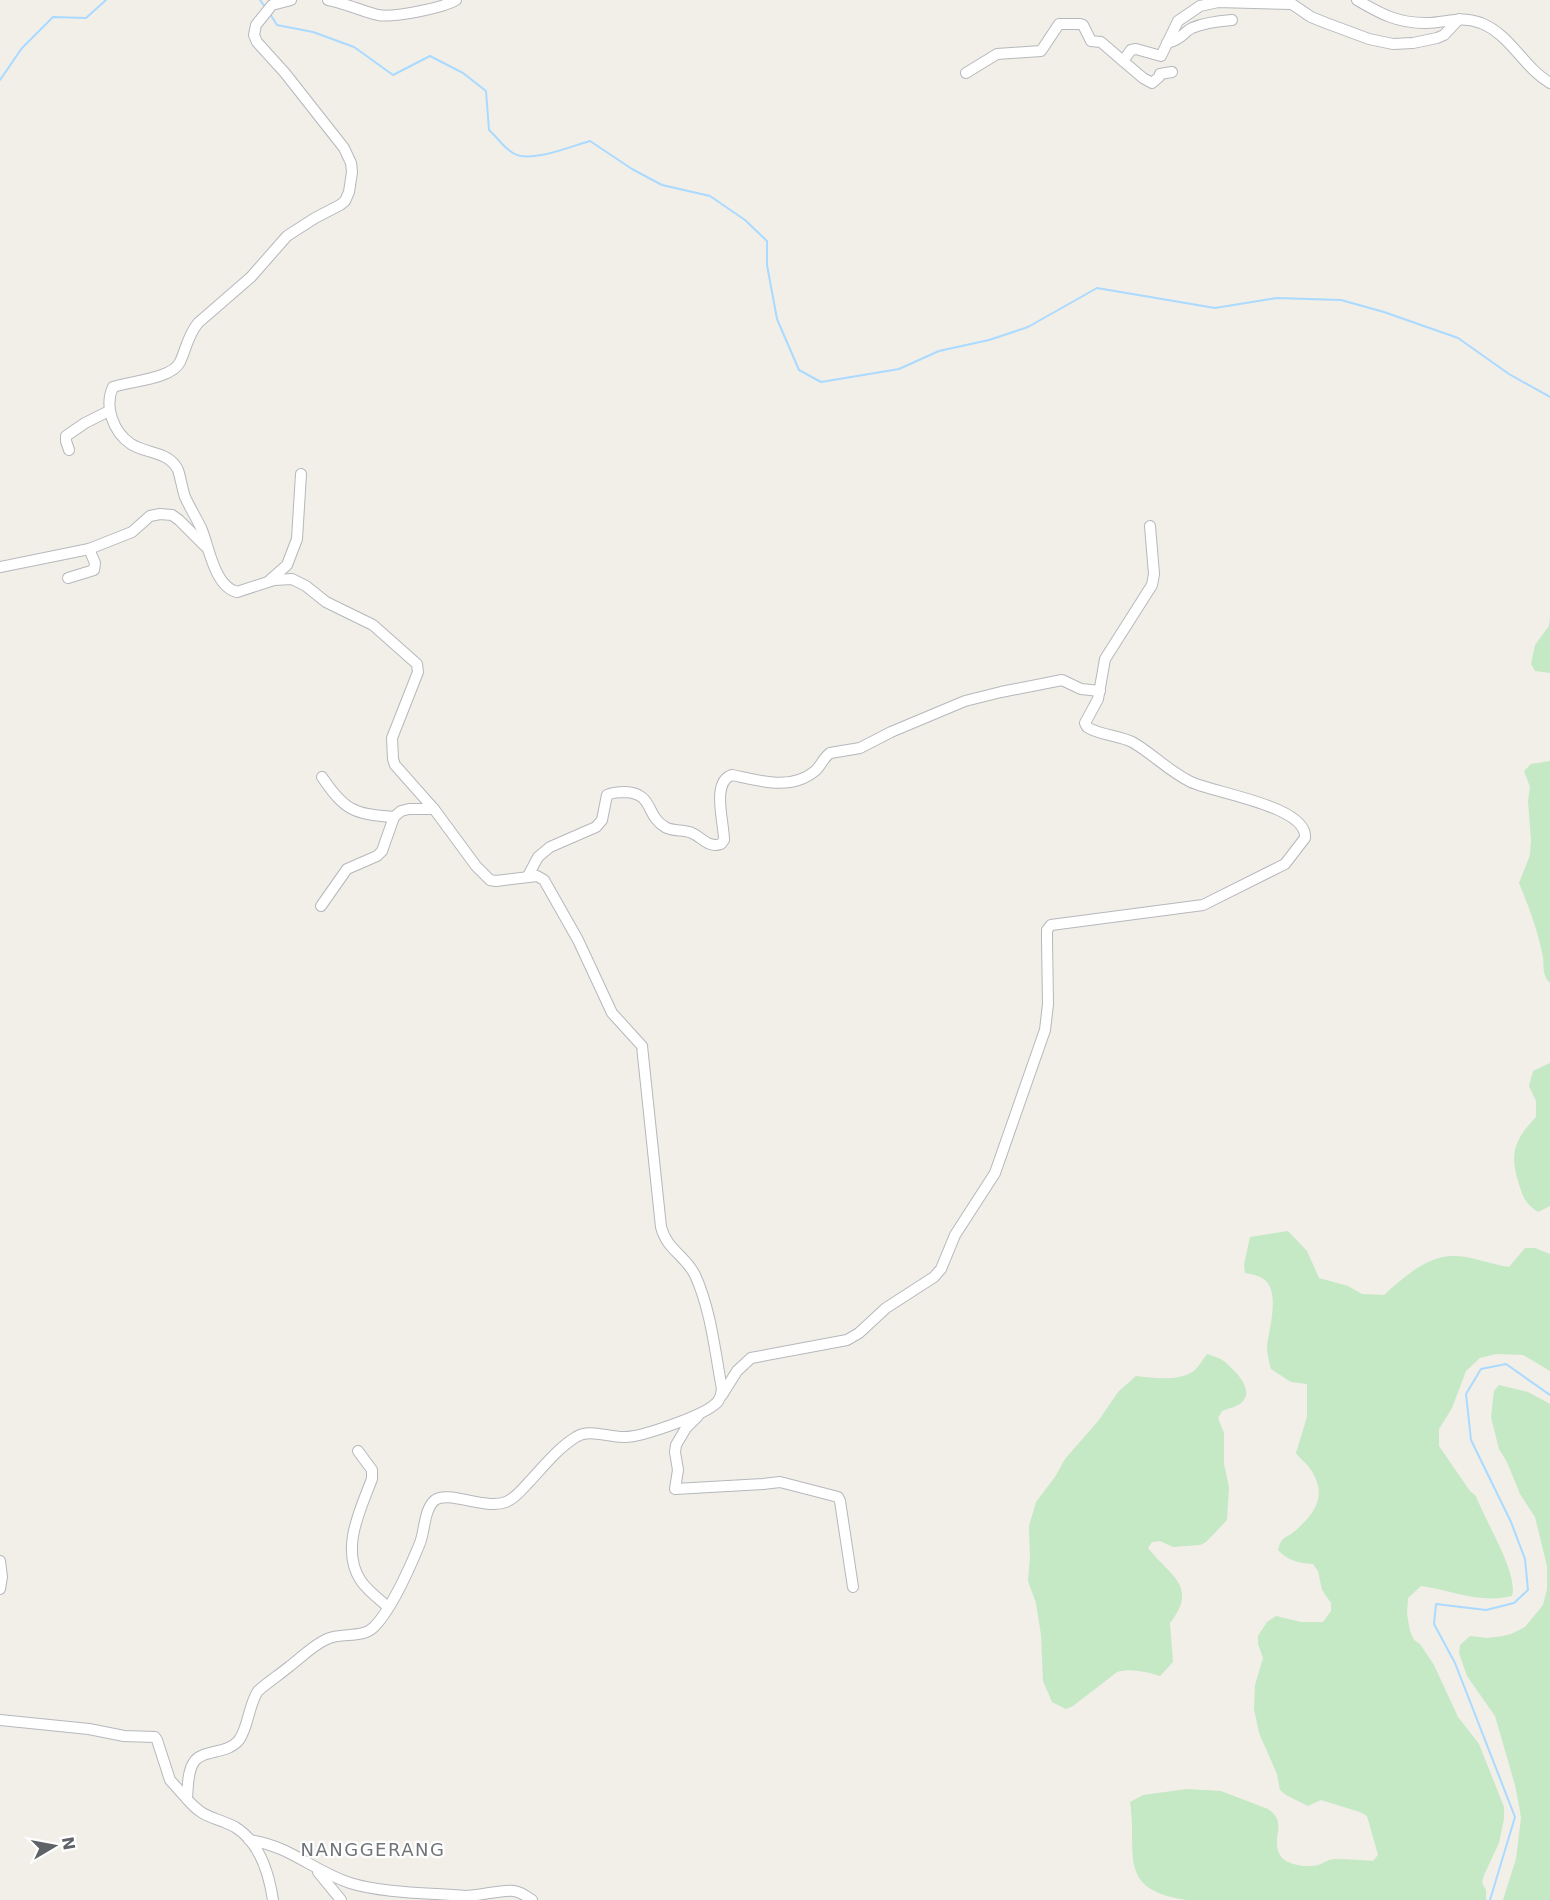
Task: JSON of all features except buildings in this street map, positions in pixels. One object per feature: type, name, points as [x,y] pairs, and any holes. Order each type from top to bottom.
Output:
[{"type":"street","points":[[291,0],[272,5],[259,20],[254,30],[257,42],[318,114],[348,156],[352,172],[349,192],[345,201],[340,205],[287,236],[251,276],[198,323],[192,330],[179,365],[174,370],[113,387],[109,411],[117,428],[129,442],[164,456],[174,464],[216,570],[230,590],[242,591],[287,578],[301,582],[326,602],[374,625],[415,661],[418,672],[391,744],[395,765],[434,809],[476,866],[490,880],[528,876],[537,876],[544,880],[578,940],[612,1013],[642,1046],[661,1227],[666,1241],[690,1267],[700,1288],[722,1389],[720,1398]]},
{"type":"street","points":[[328,0],[382,16],[420,11],[456,0]]},
{"type":"street","points":[[1357,0],[1383,15],[1402,22],[1428,23],[1467,18],[1495,31],[1511,44],[1536,74],[1550,83]]},
{"type":"street","points":[[1123,61],[1131,50],[1136,49],[1161,56],[1174,26],[1183,16],[1200,6],[1218,2],[1292,4],[1311,17],[1326,23],[1369,39],[1393,44],[1437,38],[1444,35],[1459,18]]},
{"type":"street","points":[[1167,43],[1182,37],[1194,27],[1232,20]]},
{"type":"street","points":[[966,73],[998,54],[1041,51],[1057,25],[1061,23],[1083,25],[1091,41],[1101,42],[1134,71],[1152,83],[1160,74],[1172,72]]},
{"type":"street","points":[[69,450],[66,436],[109,411]]},
{"type":"street","points":[[268,582],[287,565],[297,539],[301,474]]},
{"type":"street","points":[[0,567],[89,549],[132,532],[150,516],[160,514],[172,515],[179,520],[208,549]]},
{"type":"street","points":[[187,1800],[193,1762],[199,1757],[228,1749],[242,1737],[252,1699],[258,1691],[326,1639],[368,1631],[375,1626],[388,1607],[419,1544],[428,1511],[435,1501],[447,1497],[487,1505],[506,1502],[516,1496],[556,1453],[580,1435],[585,1433],[629,1437],[703,1412],[715,1405],[737,1371],[751,1358],[847,1340],[886,1308],[941,1269],[955,1234],[995,1173],[1045,1030],[1048,1004],[1047,930],[1051,925],[1203,905],[1285,864],[1305,838],[1304,829],[1298,822],[1276,808],[1223,794],[1191,782],[1164,766],[1134,743],[1087,727],[1085,723],[1098,699],[1105,659],[1152,585],[1154,574],[1150,526]]},
{"type":"street","points":[[68,578],[94,570],[95,562],[89,549]]},
{"type":"street","points":[[528,876],[538,857],[549,847],[596,827],[602,820],[607,795],[612,792],[635,793],[643,796],[654,816],[663,826],[671,830],[693,834],[708,844],[716,846],[722,844],[724,840],[720,793],[721,784],[726,777],[732,775],[783,784],[802,781],[818,768],[830,753],[860,748],[956,704],[1000,692],[1054,680],[1062,680],[1081,689],[1100,691]]},
{"type":"street","points":[[322,777],[344,805],[357,812],[394,817]]},
{"type":"street","points":[[321,906],[347,869],[377,856],[382,851],[394,817],[401,811],[409,809],[434,809]]},
{"type":"street","points":[[703,1412],[686,1428],[676,1445],[678,1470],[675,1489],[763,1484],[775,1481],[838,1497],[853,1587]]},
{"type":"street","points":[[358,1451],[372,1470],[372,1479],[353,1535],[351,1556],[360,1581],[388,1607]]},
{"type":"street","points":[[0,1561],[2,1577],[0,1588]]},
{"type":"street","points":[[0,1720],[89,1729],[124,1736],[154,1737],[158,1740],[170,1780],[187,1800],[202,1815],[233,1826],[249,1840],[265,1864],[273,1900]]},
{"type":"street","points":[[249,1840],[269,1842],[304,1859],[314,1867],[341,1900]]},
{"type":"street","points":[[314,1867],[351,1883],[377,1889],[465,1896],[479,1896],[511,1890],[532,1900]]},
{"type":"green space","points":[[1550,616],[1550,673],[1535,671],[1531,664],[1535,645],[1549,626]]},
{"type":"green space","points":[[1550,761],[1550,983],[1545,974],[1536,928],[1519,883],[1530,855],[1531,840],[1528,801],[1530,787],[1524,771],[1531,764]]},
{"type":"green space","points":[[1550,1063],[1550,1206],[1538,1212],[1523,1195],[1515,1171],[1514,1154],[1523,1132],[1536,1117],[1536,1101],[1529,1086],[1533,1071]]},
{"type":"green space","points":[[1288,1231],[1307,1251],[1319,1278],[1348,1286],[1362,1294],[1384,1295],[1424,1264],[1443,1257],[1467,1257],[1509,1267],[1525,1248],[1535,1248],[1550,1254],[1550,1371],[1523,1355],[1496,1354],[1480,1358],[1466,1371],[1452,1408],[1439,1429],[1439,1446],[1470,1491],[1476,1496],[1500,1546],[1513,1586],[1512,1596],[1477,1597],[1421,1586],[1408,1598],[1407,1614],[1414,1640],[1420,1644],[1434,1665],[1458,1717],[1479,1744],[1504,1807],[1499,1843],[1482,1883],[1486,1890],[1486,1900],[1187,1900],[1164,1895],[1149,1888],[1139,1878],[1134,1866],[1130,1802],[1143,1795],[1187,1789],[1221,1791],[1268,1809],[1277,1820],[1277,1848],[1280,1855],[1291,1863],[1308,1866],[1335,1859],[1373,1861],[1378,1855],[1367,1816],[1321,1800],[1308,1806],[1280,1790],[1277,1774],[1259,1733],[1254,1709],[1255,1685],[1263,1658],[1258,1636],[1267,1622],[1276,1616],[1301,1622],[1323,1622],[1331,1611],[1331,1603],[1322,1590],[1318,1571],[1313,1564],[1294,1561],[1278,1550],[1283,1540],[1308,1518],[1319,1496],[1316,1479],[1296,1453],[1307,1417],[1307,1384],[1291,1382],[1271,1369],[1267,1346],[1273,1305],[1271,1288],[1262,1278],[1245,1273],[1244,1265],[1250,1237]]},
{"type":"green space","points":[[1207,1354],[1223,1361],[1233,1370],[1245,1385],[1246,1396],[1239,1405],[1222,1411],[1218,1418],[1224,1433],[1224,1464],[1229,1487],[1227,1520],[1206,1542],[1200,1545],[1173,1547],[1160,1541],[1152,1542],[1148,1548],[1172,1574],[1182,1590],[1182,1600],[1170,1623],[1173,1662],[1160,1676],[1133,1670],[1117,1672],[1066,1709],[1052,1702],[1043,1681],[1041,1635],[1036,1603],[1028,1581],[1029,1526],[1036,1502],[1065,1459],[1099,1420],[1118,1392],[1136,1376],[1175,1378],[1189,1374]]},
{"type":"green space","points":[[1499,1385],[1528,1392],[1550,1404],[1550,1900],[1503,1900],[1516,1859],[1520,1811],[1495,1716],[1467,1676],[1459,1653],[1460,1645],[1470,1636],[1487,1638],[1503,1636],[1525,1627],[1543,1605],[1547,1589],[1547,1566],[1535,1517],[1520,1494],[1499,1449],[1491,1417],[1494,1391]]},
{"type":"waterway","points":[[0,80],[22,48],[53,17],[86,18],[106,0]]},
{"type":"waterway","points":[[260,0],[265,7]]},
{"type":"waterway","points":[[270,14],[277,25],[313,32],[354,47],[393,75],[430,56],[463,73],[486,91],[489,130],[507,148],[520,156],[540,155],[590,141],[632,169],[662,185],[710,196],[745,220],[767,241],[767,265],[777,319],[799,370],[821,382],[899,369],[939,351],[989,340],[1028,327],[1097,288],[1215,308],[1277,298],[1341,300],[1384,312],[1458,338],[1509,374],[1550,397]]},
{"type":"waterway","points":[[1490,1900],[1515,1817],[1455,1663],[1434,1624],[1436,1604],[1486,1610],[1514,1603],[1528,1590],[1525,1559],[1511,1522],[1471,1440],[1466,1394],[1481,1369],[1506,1364],[1550,1395]]},
{"type":"district","name":"NANGGERANG","points":[[373,1849]]}]
